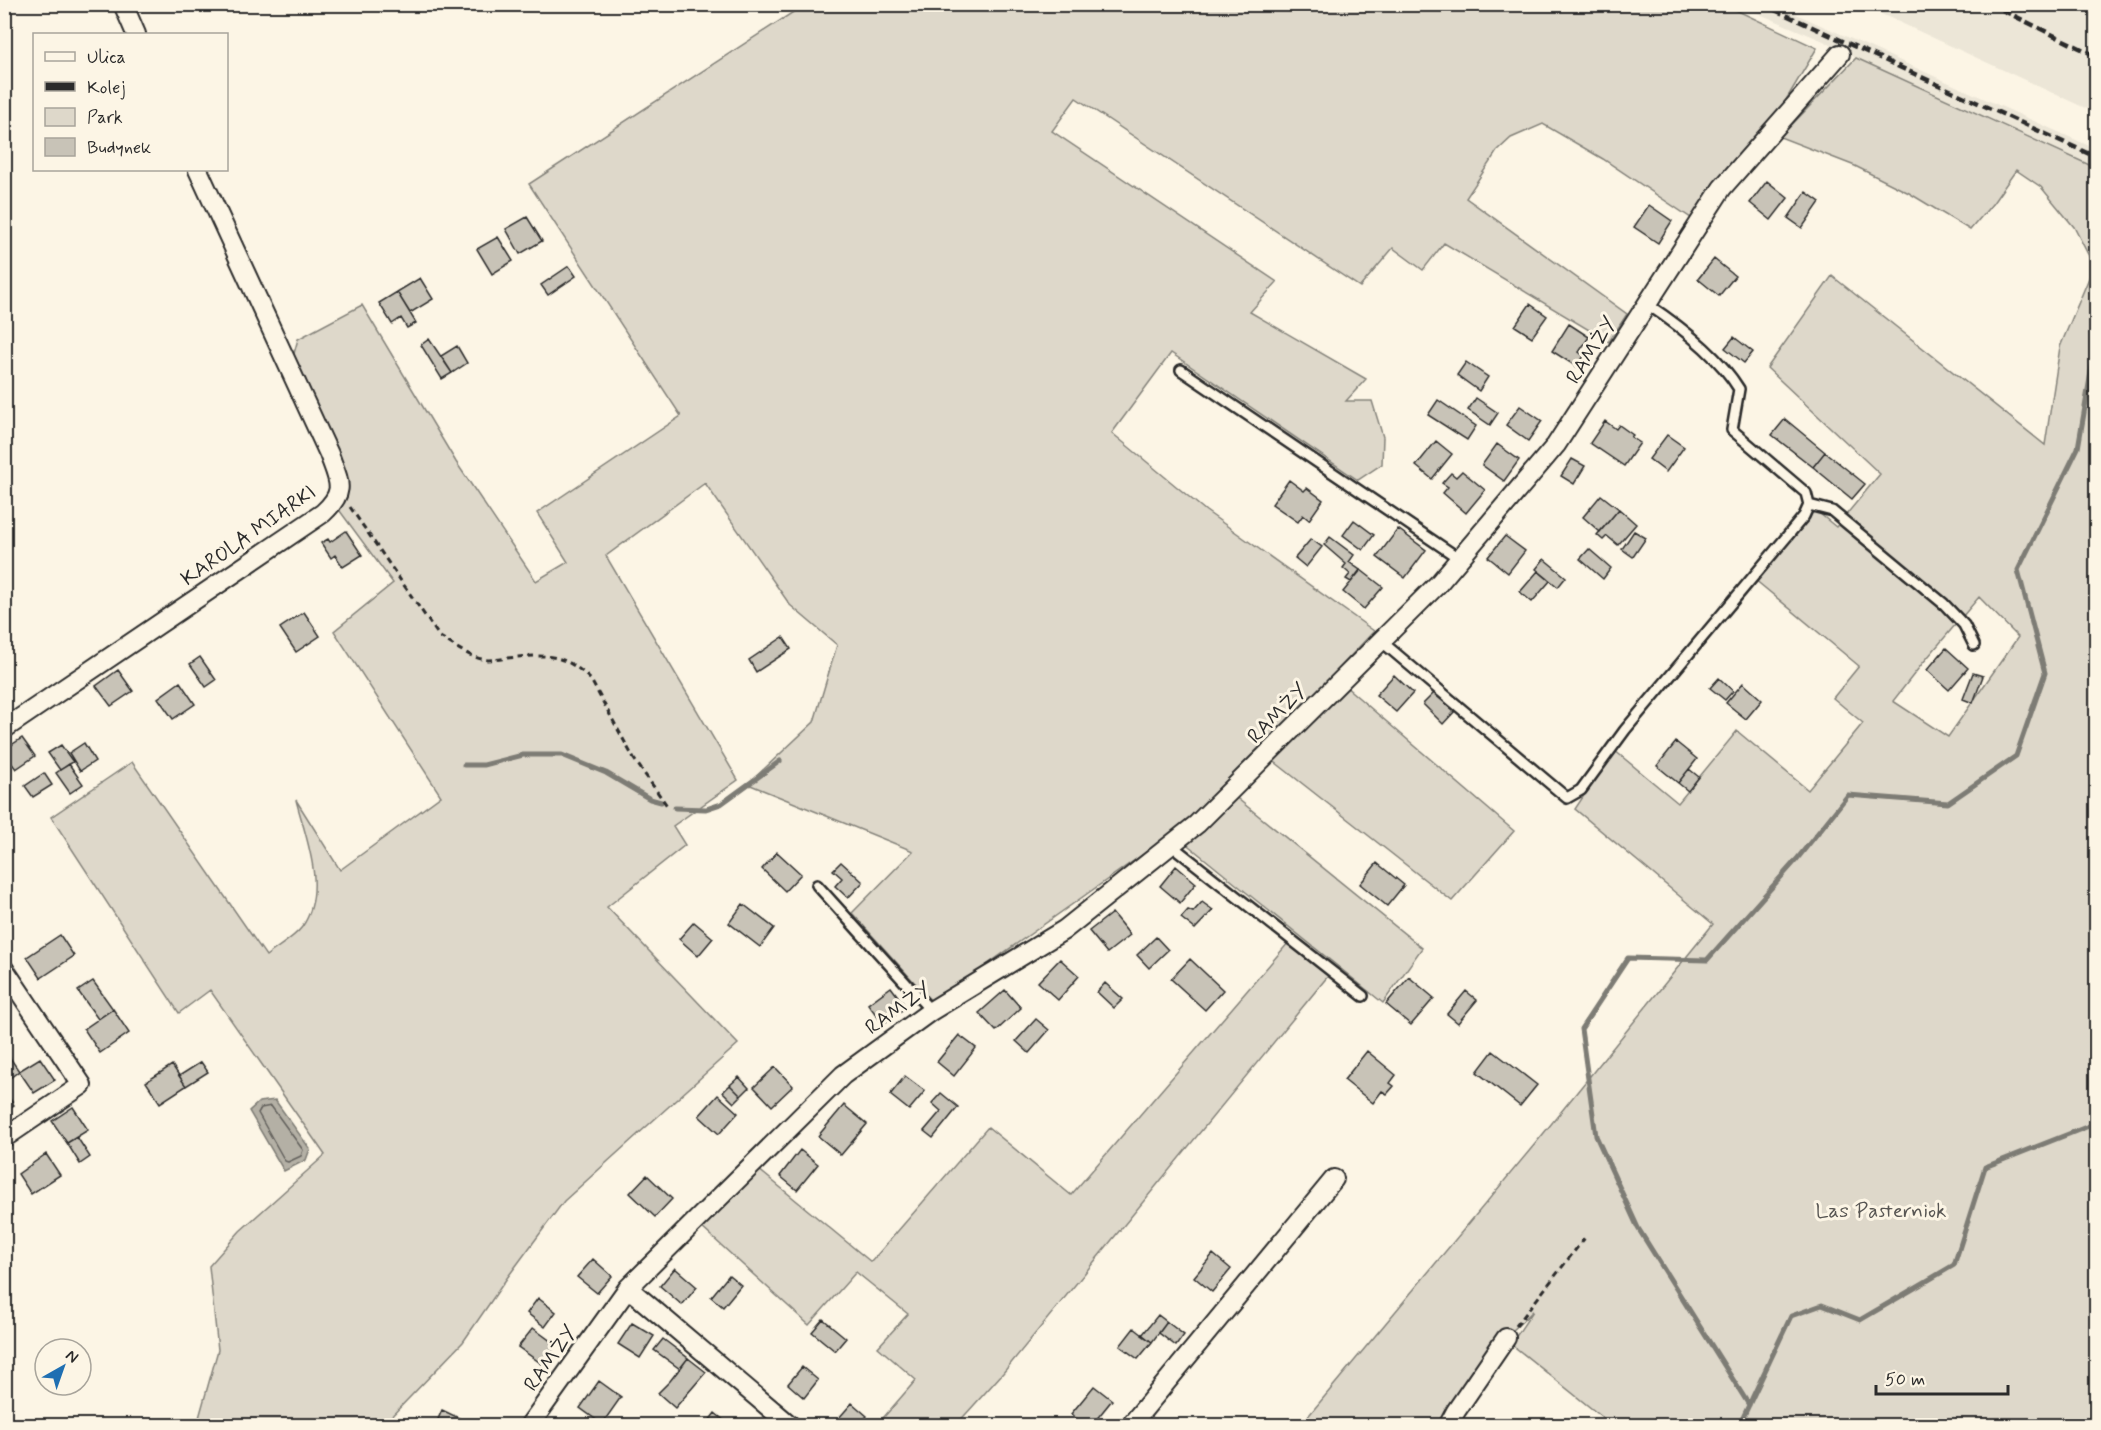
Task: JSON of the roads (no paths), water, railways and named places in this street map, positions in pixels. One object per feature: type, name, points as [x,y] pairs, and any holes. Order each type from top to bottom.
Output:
[{"type":"street","points":[[123,4],[136,33]]},
{"type":"street","name":"RAMŻY","points":[[529,1425],[628,1288],[843,1075],[931,1011],[1064,930],[1197,824],[1439,583],[1556,445],[1722,188],[1840,54]]},
{"type":"street","name":"KAROLA MIARKI","points":[[4,729],[323,513],[335,502],[340,492],[329,454],[198,171]]},
{"type":"street","points":[[4,969],[82,1085],[4,1138]]},
{"type":"street","points":[[1130,1425],[1334,1179]]},
{"type":"street","points":[[628,1288],[791,1425]]},
{"type":"street","points":[[1448,1425],[1506,1338]]},
{"type":"lane","points":[[1381,641],[1567,798],[1581,790],[1625,730],[1804,516],[1809,505],[1806,493],[1732,430],[1739,389],[1731,375],[1676,323],[1647,304]]},
{"type":"lane","points":[[1181,370],[1460,559]]},
{"type":"lane","points":[[1809,505],[1832,511],[1944,604],[1964,625],[1974,645]]},
{"type":"lane","points":[[1171,845],[1363,996]]},
{"type":"lane","points":[[817,885],[931,1011]]},
{"type":"water","points":[[275,1100],[310,1149],[306,1160],[284,1171],[249,1111],[259,1102]]},
{"type":"waterway","points":[[1749,1405],[1638,1228],[1596,1136],[1581,1029],[1628,958],[1707,960],[1797,859],[1848,795],[1948,803],[2016,756],[2045,673],[2018,570],[2078,448],[2096,343]]},
{"type":"waterway","points":[[464,765],[484,765],[523,755],[562,755],[606,773],[650,799],[661,802]]},
{"type":"waterway","points":[[675,808],[706,809],[721,804],[780,761]]},
{"type":"waterway","points":[[1739,1426],[1791,1316],[1822,1305],[1860,1320],[1954,1265],[1985,1167],[2096,1125]]},
{"type":"railway","points":[[1762,4],[2096,157]]},
{"type":"railway","points":[[1990,4],[2096,56]]},
{"type":"park label","name":"Las Pasterniok","points":[[1881,1210]]}]
